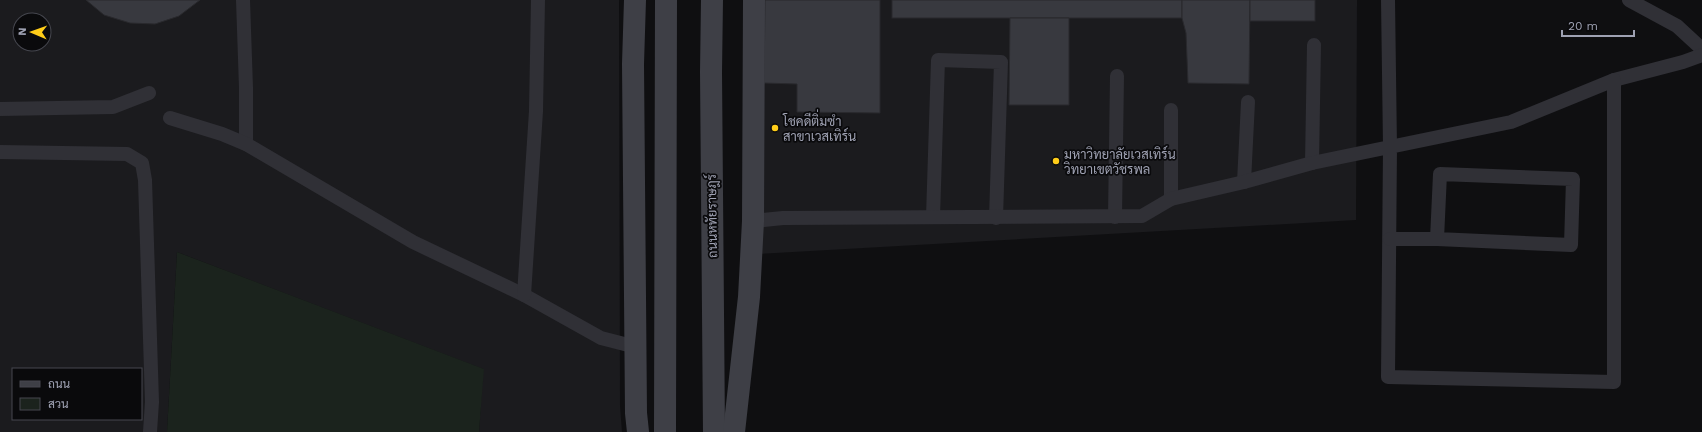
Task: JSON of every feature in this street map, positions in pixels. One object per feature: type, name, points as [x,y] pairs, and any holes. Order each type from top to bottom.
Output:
[{"type":"main road","points":[[635,0],[633,64],[636,413],[638,432]]},
{"type":"main road","points":[[664,432],[666,0]]},
{"type":"main road","name":"ถนนหทัยราษฎร์","points":[[712,0],[711,72],[714,432]]},
{"type":"main road","points":[[734,432],[749,297],[753,221],[754,0]]},
{"type":"lane","points":[[243,0],[246,144]]},
{"type":"lane","points":[[524,295],[536,111],[538,0]]},
{"type":"lane","points":[[1388,0],[1390,147],[1388,377],[1614,382],[1614,80]]},
{"type":"lane","points":[[1629,0],[1677,26],[1702,49]]},
{"type":"lane","points":[[1312,163],[1314,45]]},
{"type":"lane","points":[[753,221],[783,218],[1142,216],[1171,199],[1244,182],[1312,163],[1511,122],[1614,80],[1683,62],[1702,55]]},
{"type":"lane","points":[[933,217],[938,60],[1001,62],[996,218]]},
{"type":"lane","points":[[1115,217],[1117,76]]},
{"type":"lane","points":[[0,109],[113,107],[149,93]]},
{"type":"lane","points":[[1244,182],[1248,102]]},
{"type":"lane","points":[[1171,110],[1171,199]]},
{"type":"lane","points":[[170,118],[222,134],[246,144],[414,242],[524,295],[601,338],[636,348]]},
{"type":"lane","points":[[0,152],[126,154],[142,163],[145,180],[152,402],[150,432]]},
{"type":"lane","points":[[1390,239],[1437,239],[1571,245],[1573,180],[1440,174],[1437,239]]},
{"type":"shaded area","points":[[0,0],[619,0],[620,406],[622,432],[479,432],[483,369],[177,252],[167,432],[0,432]]},
{"type":"shaded area","name":"มหาวิทยาลัยเวสเทิร์น วิทยาเขตวัชรพล","points":[[759,0],[1357,0],[1356,220],[758,254]]},
{"type":"green space","points":[[177,252],[484,369],[479,432],[167,432]]},
{"type":"building","points":[[86,0],[200,0],[179,16],[155,24],[130,23],[104,15]]},
{"type":"building","points":[[765,0],[880,0],[880,113],[797,112],[797,84],[764,83]]},
{"type":"building","points":[[892,0],[1182,0],[1182,18],[892,18]]},
{"type":"building","points":[[1182,0],[1250,0],[1249,84],[1188,83],[1186,33],[1182,18]]},
{"type":"building","points":[[1250,0],[1315,0],[1315,21],[1250,21]]},
{"type":"building","points":[[1010,18],[1069,18],[1069,105],[1009,105]]},
{"type":"place","name":"โชคดีติ่มซำ สาขาเวสเทิร์น","points":[[775,128]]},
{"type":"place","name":"มหาวิทยาลัยเวสเทิร์น วิทยาเขตวัชรพล","points":[[1056,161]]}]
